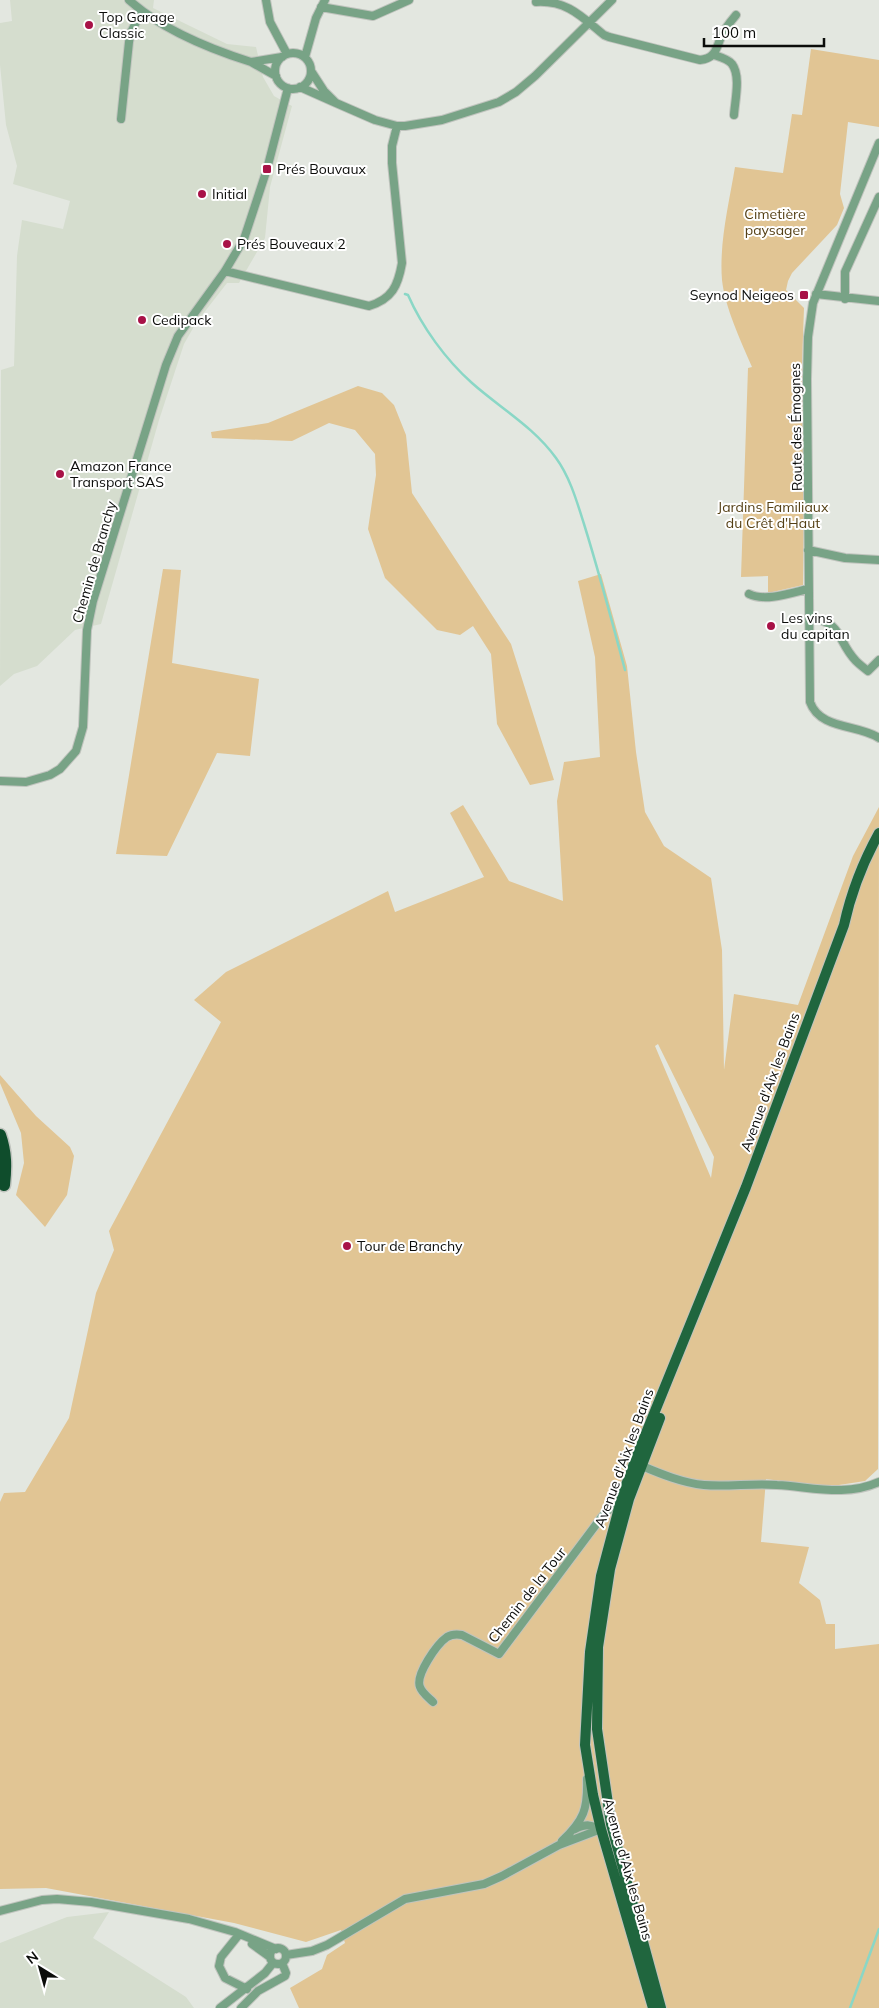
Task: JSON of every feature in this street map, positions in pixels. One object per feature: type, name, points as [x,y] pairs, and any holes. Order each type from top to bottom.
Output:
[{"type":"highway","points":[[0,1135],[4,1148],[6,1168],[4,1185]]},
{"type":"main road","name":"Avenue d'Aix les Bains","points":[[653,2008],[601,1829],[585,1745],[590,1652],[601,1576],[623,1493],[746,1187],[844,925],[848,905],[879,833]]},
{"type":"main road","name":"Avenue d'Aix les Bains","points":[[844,925],[855,907],[879,847]]},
{"type":"main road","name":"Avenue d'Aix les Bains","points":[[661,2008],[611,1824],[597,1729],[598,1647],[610,1570],[629,1499],[682,1358],[700,1304]]},
{"type":"main road","points":[[597,1729],[597,1756],[605,1816],[601,1829]]},
{"type":"street","points":[[129,0],[142,12],[158,22],[205,44],[251,62],[276,76],[288,88],[300,87],[350,110],[397,126],[442,120],[499,102],[516,92],[535,76],[612,0]]},
{"type":"street","points":[[266,0],[270,22],[285,55]]},
{"type":"street","points":[[305,57],[323,4],[373,16],[409,0]]},
{"type":"street","points":[[536,2],[546,1],[565,5],[610,37],[700,60],[714,55],[722,33],[736,15]]},
{"type":"street","points":[[121,119],[129,42],[131,32],[142,12]]},
{"type":"street","points":[[251,62],[296,53],[305,57],[310,64],[311,71],[308,81],[300,87]]},
{"type":"street","points":[[276,76],[277,64],[285,55]]},
{"type":"street","points":[[714,55],[731,63],[734,68],[736,78],[734,115]]},
{"type":"street","points":[[311,71],[324,91],[336,103]]},
{"type":"street","name":"Chemin de Branchy","points":[[0,781],[26,782],[50,775],[60,769],[76,751],[83,727],[87,630],[93,601],[166,365],[178,336],[226,272],[244,239],[253,216],[288,88]]},
{"type":"street","points":[[226,272],[369,306],[378,303],[387,296],[396,287],[402,263],[392,163],[392,146],[397,126]]},
{"type":"street","name":"Route des Émognes","points":[[879,143],[816,294],[808,337],[808,694],[812,708],[822,718],[835,724],[867,732],[879,738]]},
{"type":"street","points":[[845,298],[846,272],[879,197]]},
{"type":"street","points":[[816,294],[879,300]]},
{"type":"street","points":[[808,550],[845,558],[879,560]]},
{"type":"street","points":[[749,594],[770,596],[808,589]]},
{"type":"street","points":[[809,617],[824,620],[833,626],[855,660],[868,671],[879,660]]},
{"type":"street","points":[[642,1466],[659,1473],[702,1485],[777,1485],[833,1491],[858,1488],[879,1482]]},
{"type":"street","name":"Chemin de la Tour","points":[[433,1702],[420,1688],[419,1679],[439,1645],[448,1637],[456,1634],[462,1635],[499,1654],[601,1518],[623,1493]]},
{"type":"street","points":[[559,1844],[575,1829],[582,1819],[587,1800],[585,1745]]},
{"type":"street","points":[[575,1829],[586,1824],[601,1829],[610,1836],[624,1888],[632,1907]]},
{"type":"street","points":[[286,1954],[312,1951],[327,1946],[405,1899],[484,1884],[559,1844],[601,1829]]},
{"type":"street","points":[[0,1911],[42,1900],[67,1898],[189,1919],[234,1934],[258,1947],[272,1960],[282,1963]]},
{"type":"street","points":[[234,1934],[235,1932],[282,1949],[286,1954],[286,1960],[282,1963]]},
{"type":"street","points":[[234,1934],[221,1957],[219,1966],[225,1978],[247,1989]]},
{"type":"street","points":[[220,2008],[247,1989],[265,1973],[272,1960],[272,1952],[276,1948]]},
{"type":"street","points":[[241,2008],[258,1992],[285,1976],[286,1973],[282,1963]]},
{"type":"shaded area","points":[[10,0],[154,0],[153,8],[227,44],[256,47],[263,77],[274,96],[292,106],[270,187],[265,238],[239,283],[227,283],[196,323],[184,344],[159,420],[101,624],[75,630],[37,666],[14,674],[0,686],[1,370],[14,366],[17,256],[22,220],[63,229],[70,201],[13,184],[17,166],[6,125],[0,65],[0,23],[12,21]]},
{"type":"shaded area","points":[[109,1912],[93,1938],[186,1997],[194,2008],[0,2008],[0,1943],[67,1917]]},
{"type":"green space","name":"Cimetière paysager","points":[[811,49],[879,60],[879,127],[848,122],[840,194],[844,208],[837,225],[792,273],[788,281],[786,290],[804,308],[802,363],[803,467],[797,473],[795,490],[804,492],[803,585],[768,593],[768,576],[741,577],[748,368],[752,367],[726,302],[722,280],[722,252],[735,167],[783,173],[792,114],[802,115]]},
{"type":"green space","points":[[358,386],[382,393],[394,405],[406,435],[412,493],[511,644],[554,780],[530,785],[497,724],[491,654],[473,626],[460,635],[437,630],[385,578],[368,529],[376,475],[375,454],[355,430],[329,423],[292,441],[212,438],[211,432],[268,423]]},
{"type":"green space","points":[[163,569],[181,570],[172,663],[259,679],[250,756],[217,753],[167,856],[116,854]]},
{"type":"green space","points":[[601,574],[627,666],[636,752],[645,812],[664,846],[711,878],[722,950],[724,1070],[734,994],[798,1005],[853,856],[879,807],[878,1469],[865,1481],[826,1487],[766,1479],[761,1542],[809,1547],[799,1583],[820,1600],[826,1624],[835,1624],[835,1649],[879,1644],[879,2008],[299,2008],[290,1988],[322,1969],[327,1955],[345,1943],[341,1930],[306,1942],[234,1923],[46,1888],[0,1889],[0,1502],[4,1493],[25,1492],[69,1418],[96,1293],[114,1250],[109,1231],[221,1022],[194,1000],[226,972],[388,891],[395,912],[484,877],[450,813],[463,805],[509,881],[563,901],[557,801],[564,762],[600,757],[595,657],[578,581]],"holes":[[[658,1044],[714,1157],[711,1178],[655,1046]]]},
{"type":"green space","points":[[0,1075],[36,1116],[70,1147],[74,1156],[67,1195],[45,1227],[16,1195],[24,1163],[21,1133],[0,1083]]},
{"type":"waterway","points":[[405,294],[408,295],[428,331],[462,374],[538,437],[561,465],[573,490],[584,524],[625,670]]},
{"type":"waterway","points":[[850,2008],[879,1929]]},
{"type":"place","name":"Top Garage Classic","points":[[89,25]]},
{"type":"place","name":"Prés Bouvaux","points":[[267,169]]},
{"type":"place","name":"Initial","points":[[202,194]]},
{"type":"place","name":"Prés Bouveaux 2","points":[[227,244]]},
{"type":"place","name":"Seynod Neigeos","points":[[804,295]]},
{"type":"place","name":"Cedipack","points":[[142,320]]},
{"type":"place","name":"Amazon France Transport SAS","points":[[60,474]]},
{"type":"place","name":"Les vins du capitan","points":[[771,626]]},
{"type":"place","name":"Tour de Branchy","points":[[347,1246]]},
{"type":"park label","name":"Jardins Familiaux du Crêt d'Haut","points":[[773,516]]}]
